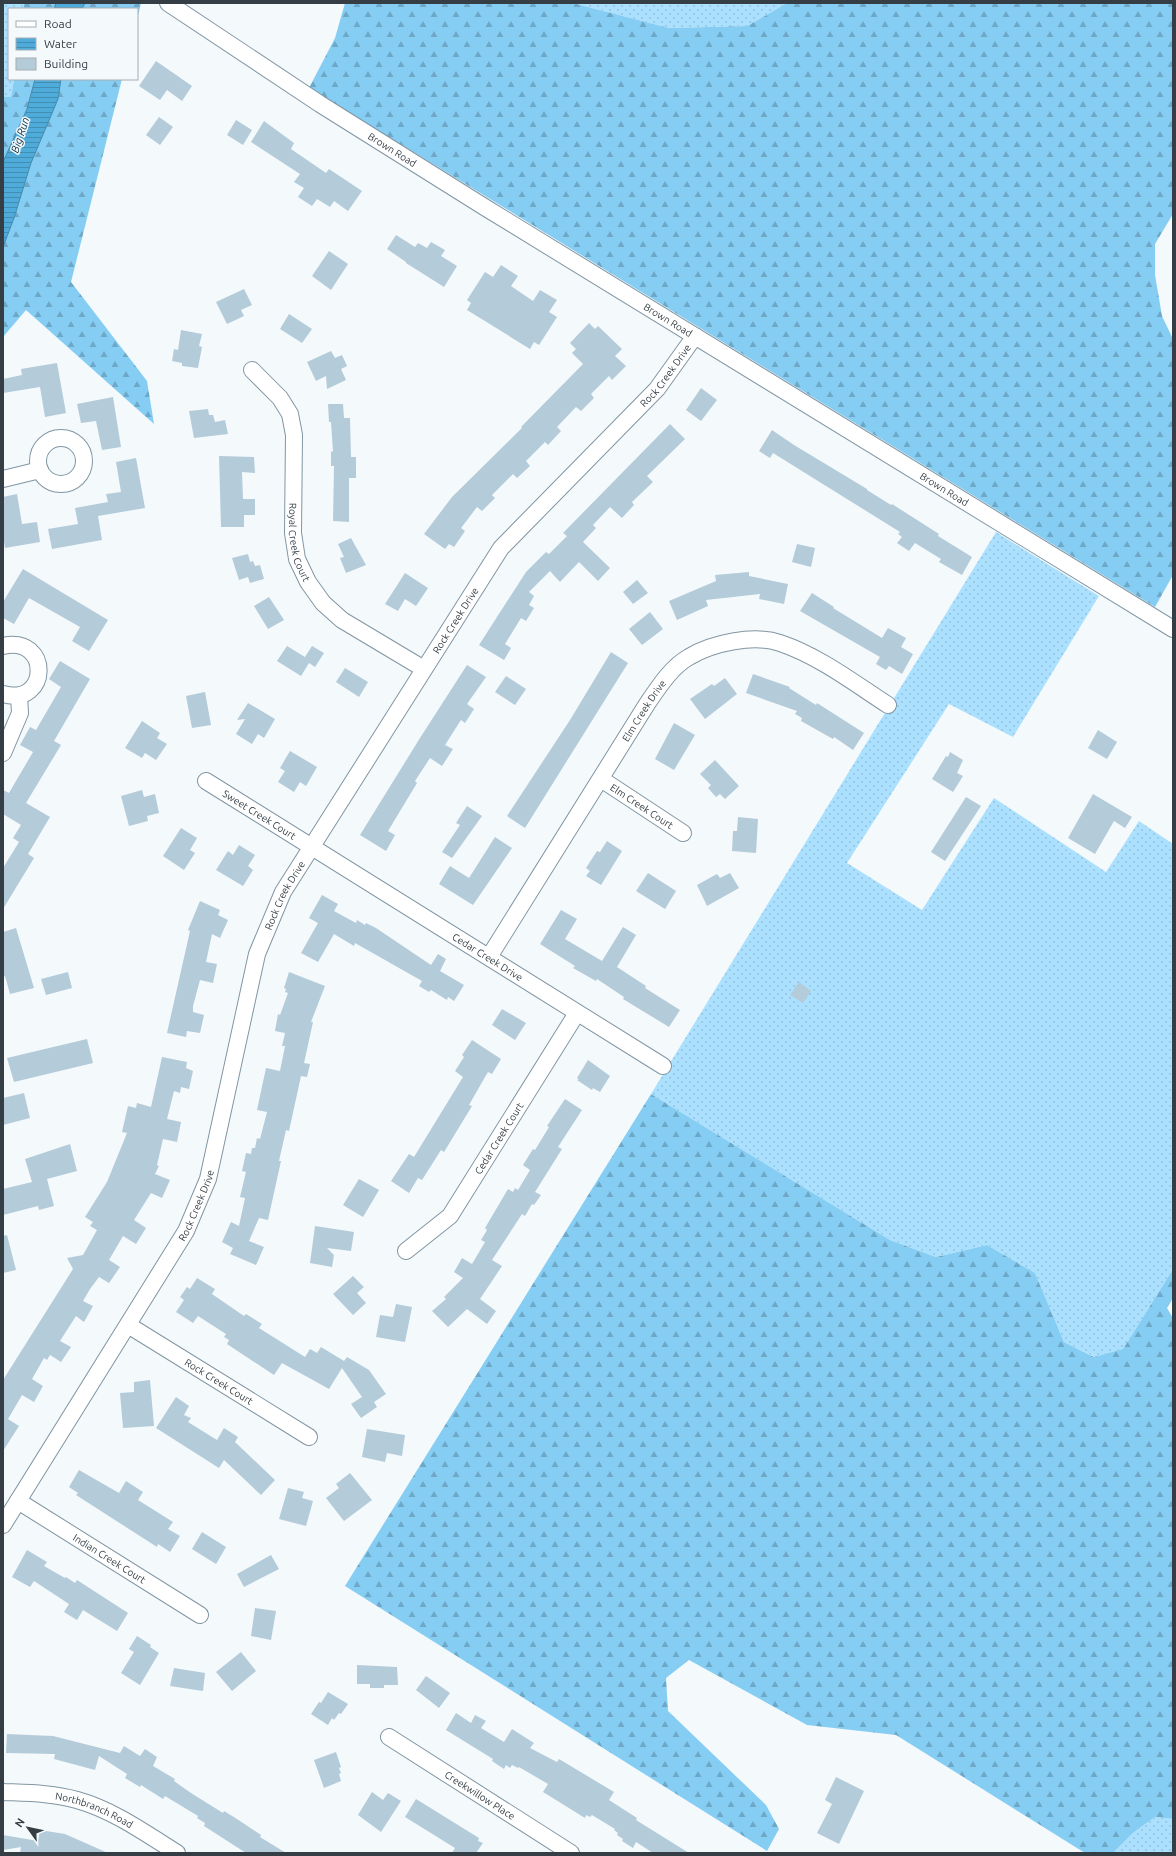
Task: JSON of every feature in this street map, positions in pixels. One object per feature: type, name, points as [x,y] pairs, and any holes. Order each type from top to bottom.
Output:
[{"type":"street","name":"Brown Road","points":[[168,3],[320,104],[486,208],[1173,629]]},
{"type":"street","name":"Rock Creek Drive","points":[[3,1525],[186,1231],[208,1179],[257,954],[284,892],[501,548],[657,389],[695,336]]},
{"type":"street","name":"Royal Creek Court","points":[[252,370],[280,398],[290,414],[294,435],[293,533],[297,559],[308,582],[323,603],[342,620],[424,669]]},
{"type":"street","points":[[3,479],[40,470]]},
{"type":"street","name":"Elm Creek Drive","points":[[489,957],[647,704],[665,678],[688,657],[718,645],[748,639],[779,642],[809,655],[888,705]]},
{"type":"street","points":[[3,646],[12,644],[24,647],[34,655],[38,662],[39,671],[38,679],[34,687],[27,692],[19,696],[3,694]]},
{"type":"street","points":[[3,753],[20,713],[19,696]]},
{"type":"street","name":"Elm Creek Court","points":[[600,779],[683,833]]},
{"type":"street","name":"Sweet Creek Court","points":[[206,780],[313,846]]},
{"type":"street","name":"Cedar Creek Drive","points":[[313,846],[663,1066]]},
{"type":"street","name":"Cedar Creek Court","points":[[406,1251],[450,1216],[577,1012]]},
{"type":"street","name":"Rock Creek Court","points":[[128,1325],[310,1437]]},
{"type":"street","name":"Indian Creek Court","points":[[18,1501],[200,1615]]},
{"type":"street","name":"Creekwillow Place","points":[[389,1737],[571,1853]]},
{"type":"street","name":"Northbranch Road","points":[[3,1792],[41,1793],[76,1800],[113,1814],[177,1853]]},
{"type":"shaded area","points":[[3,3],[24,3],[24,8],[8,8],[8,80],[14,80],[11,97],[3,97]]},
{"type":"shaded area","points":[[573,3],[787,3],[747,26],[669,28]]},
{"type":"shaded area","points":[[996,532],[1099,596],[1013,737],[949,704],[847,863],[922,910],[994,798],[1106,872],[1139,821],[1173,844],[1173,1269],[1123,1349],[1095,1357],[1064,1342],[1035,1273],[987,1245],[936,1257],[890,1240],[651,1094]]},
{"type":"shaded area","points":[[1155,1817],[1173,1819],[1173,1853],[1113,1853],[1133,1833]]},
{"type":"green space","points":[[24,3],[141,3],[138,16],[138,8],[24,8]]},
{"type":"green space","points":[[345,3],[573,3],[669,28],[747,26],[787,3],[1173,3],[1173,214],[1155,244],[1155,275],[1162,316],[1173,339],[1173,575],[1155,607],[309,88],[335,38]]},
{"type":"green space","points":[[14,80],[122,80],[71,282],[147,381],[154,424],[26,310],[3,337],[3,97],[11,97]]},
{"type":"green space","points":[[651,1094],[890,1240],[936,1257],[987,1245],[1035,1273],[1064,1342],[1094,1357],[1123,1349],[1173,1269],[1173,1298],[1167,1308],[1173,1318],[1173,1819],[1155,1817],[1133,1833],[1113,1853],[1085,1853],[896,1735],[807,1725],[689,1660],[666,1678],[668,1711],[766,1805],[779,1829],[767,1851],[345,1586]]},
{"type":"water","points":[[56,3],[85,3],[82,8],[54,8]]},
{"type":"water","name":"Big Run","points":[[35,80],[61,80],[58,99],[31,163],[14,218],[3,247],[3,162],[27,109]]},
{"type":"building","points":[[156,61],[192,86],[182,101],[167,90],[160,100],[139,86]]},
{"type":"building","points":[[159,117],[173,127],[160,145],[146,135]]},
{"type":"building","points":[[236,120],[252,130],[243,145],[227,135]]},
{"type":"building","points":[[264,121],[294,143],[291,149],[326,173],[329,169],[362,191],[348,211],[334,201],[330,207],[317,199],[312,206],[298,197],[304,188],[294,182],[300,174],[251,142]]},
{"type":"building","points":[[396,235],[415,247],[418,243],[427,248],[431,242],[445,250],[441,256],[457,266],[444,287],[387,249]]},
{"type":"building","points":[[329,251],[348,264],[331,290],[312,276]]},
{"type":"building","points":[[501,265],[518,276],[511,286],[533,301],[540,290],[557,300],[549,312],[557,317],[539,345],[534,342],[530,349],[467,310],[471,303],[467,300],[485,272],[493,277]]},
{"type":"building","points":[[244,289],[252,305],[241,310],[244,316],[227,324],[216,302]]},
{"type":"building","points":[[289,314],[312,329],[302,343],[280,329]]},
{"type":"building","points":[[589,323],[595,329],[598,326],[622,349],[615,356],[626,366],[612,380],[609,376],[591,394],[594,398],[581,411],[576,407],[557,427],[561,431],[548,445],[545,442],[526,461],[530,466],[517,478],[513,474],[492,495],[495,498],[482,511],[477,507],[461,528],[465,531],[454,547],[449,544],[445,549],[424,534],[452,497],[522,428],[521,427],[583,364],[572,353],[576,349],[570,343]]},
{"type":"building","points":[[181,330],[202,334],[199,346],[202,347],[198,368],[182,366],[182,363],[172,361],[174,349],[178,350]]},
{"type":"building","points":[[331,351],[335,358],[342,355],[347,366],[341,369],[346,380],[327,389],[326,376],[316,381],[307,362]]},
{"type":"building","points":[[57,363],[66,413],[45,417],[40,387],[3,393],[3,379],[22,375],[21,369]]},
{"type":"building","points":[[701,388],[717,400],[701,421],[686,410]]},
{"type":"building","points":[[113,397],[121,447],[102,450],[96,421],[81,423],[77,404]]},
{"type":"building","points":[[328,404],[343,404],[344,418],[350,418],[351,457],[356,457],[356,478],[349,478],[349,522],[333,521],[334,466],[331,466],[331,451],[333,452]]},
{"type":"building","points":[[208,409],[209,415],[213,415],[215,422],[225,420],[228,434],[194,438],[189,411]]},
{"type":"building","points":[[670,424],[685,439],[647,476],[653,482],[632,502],[634,505],[622,518],[610,507],[593,525],[596,528],[583,542],[610,568],[598,581],[579,562],[560,582],[550,571],[529,592],[534,596],[529,605],[534,608],[526,621],[521,618],[505,644],[511,648],[504,660],[479,645],[526,572],[546,552],[549,554],[567,536],[563,533]]},
{"type":"building","points":[[772,430],[891,505],[892,504],[939,534],[938,536],[972,557],[962,575],[939,562],[941,559],[915,543],[909,551],[897,543],[902,537],[898,534],[900,532],[773,453],[770,458],[759,451]]},
{"type":"building","points":[[219,456],[254,457],[255,473],[242,472],[243,499],[255,499],[255,515],[244,515],[244,527],[221,527]]},
{"type":"building","points":[[136,458],[145,508],[98,516],[102,540],[52,549],[48,529],[78,524],[75,508],[108,502],[106,494],[121,492],[116,462]]},
{"type":"building","points":[[17,494],[22,524],[37,522],[40,542],[5,548],[3,536],[3,497]]},
{"type":"building","points":[[351,538],[366,565],[346,573],[340,558],[344,557],[338,544]]},
{"type":"building","points":[[797,544],[815,548],[811,567],[792,562]]},
{"type":"building","points":[[248,554],[250,562],[253,561],[255,566],[260,565],[264,579],[250,583],[248,577],[239,580],[232,558]]},
{"type":"building","points":[[23,569],[108,620],[89,651],[72,641],[80,627],[29,598],[14,624],[3,618],[3,602]]},
{"type":"building","points":[[749,572],[749,576],[788,584],[784,604],[759,599],[760,594],[706,600],[708,606],[677,620],[669,601],[716,581],[715,575]]},
{"type":"building","points":[[405,573],[428,588],[416,606],[405,599],[398,611],[385,604]]},
{"type":"building","points":[[637,580],[648,593],[633,604],[623,592]]},
{"type":"building","points":[[812,593],[834,607],[833,608],[882,638],[888,628],[906,638],[901,647],[913,654],[902,674],[889,666],[886,670],[876,664],[880,657],[800,611]]},
{"type":"building","points":[[269,597],[284,620],[268,629],[254,606]]},
{"type":"building","points":[[650,612],[663,629],[642,645],[629,629]]},
{"type":"building","points":[[287,646],[305,657],[312,646],[324,653],[315,667],[309,663],[301,676],[277,661]]},
{"type":"building","points":[[611,652],[628,663],[525,828],[507,816],[570,720]]},
{"type":"building","points":[[60,661],[90,679],[54,741],[61,745],[26,803],[50,817],[28,854],[34,858],[3,909],[3,868],[19,842],[13,838],[21,825],[3,814],[3,790],[9,793],[33,752],[20,745],[30,727],[36,730],[61,687],[49,679]]},
{"type":"building","points":[[467,665],[486,677],[467,704],[474,709],[465,723],[461,720],[445,745],[453,749],[442,766],[430,758],[415,781],[417,783],[388,831],[395,835],[386,851],[360,835]]},
{"type":"building","points":[[345,668],[368,682],[359,697],[336,682]]},
{"type":"building","points":[[753,674],[790,687],[789,688],[816,705],[817,703],[864,733],[853,750],[834,737],[833,739],[801,721],[802,718],[795,714],[797,711],[746,693]]},
{"type":"building","points":[[506,676],[526,689],[515,705],[495,692]]},
{"type":"building","points":[[725,678],[737,694],[705,719],[690,699],[712,684],[714,686]]},
{"type":"building","points":[[205,692],[211,725],[192,728],[186,696]]},
{"type":"building","points":[[248,703],[275,719],[264,738],[258,734],[252,744],[236,734],[245,719],[237,720]]},
{"type":"building","points":[[142,721],[160,733],[157,738],[167,744],[156,760],[145,753],[142,758],[125,748]]},
{"type":"building","points":[[674,723],[695,735],[674,770],[655,759]]},
{"type":"building","points":[[1098,730],[1117,742],[1107,759],[1088,748]]},
{"type":"building","points":[[290,751],[317,767],[306,786],[300,782],[294,792],[278,782],[285,771],[280,768]]},
{"type":"building","points":[[950,752],[963,760],[957,773],[963,776],[953,792],[932,779]]},
{"type":"building","points":[[715,760],[739,786],[725,799],[720,794],[716,797],[708,788],[711,785],[700,774]]},
{"type":"building","points":[[142,790],[144,797],[155,794],[159,813],[147,816],[148,821],[129,826],[121,796]]},
{"type":"building","points":[[1093,794],[1132,817],[1125,828],[1114,821],[1095,854],[1068,838]]},
{"type":"building","points":[[966,797],[981,806],[945,861],[931,852]]},
{"type":"building","points":[[467,806],[482,816],[452,858],[442,852],[460,825],[456,823]]},
{"type":"building","points":[[738,817],[758,819],[756,853],[732,851],[733,831],[737,831]]},
{"type":"building","points":[[181,828],[197,838],[190,850],[195,853],[184,870],[163,856]]},
{"type":"building","points":[[495,837],[512,848],[473,905],[439,884],[450,866],[469,878]]},
{"type":"building","points":[[607,841],[622,851],[601,885],[586,876],[590,871],[586,868],[597,851],[600,852]]},
{"type":"building","points":[[239,845],[255,855],[248,866],[253,870],[243,886],[216,870],[228,851],[233,855]]},
{"type":"building","points":[[648,873],[676,891],[665,909],[636,891]]},
{"type":"building","points":[[730,873],[739,888],[707,906],[697,885],[717,874],[720,878]]},
{"type":"building","points":[[322,895],[338,904],[334,911],[356,923],[357,920],[365,925],[366,923],[376,928],[431,965],[438,954],[446,959],[440,971],[464,985],[454,1001],[448,997],[447,1000],[431,990],[429,992],[419,986],[422,981],[355,943],[354,946],[334,934],[318,962],[301,953],[318,923],[309,918]]},
{"type":"building","points":[[200,901],[220,910],[218,915],[228,920],[220,938],[212,934],[206,962],[217,964],[213,983],[200,980],[193,1006],[193,1012],[204,1015],[200,1033],[187,1031],[186,1037],[167,1033],[190,931],[188,930]]},
{"type":"building","points":[[561,910],[577,919],[565,939],[602,961],[623,927],[636,935],[617,967],[646,986],[645,988],[680,1010],[669,1027],[623,999],[624,997],[597,979],[596,981],[573,968],[575,966],[540,944]]},
{"type":"building","points":[[16,928],[34,988],[10,994],[5,976],[3,977],[3,932]]},
{"type":"building","points":[[68,972],[72,988],[46,995],[41,979]]},
{"type":"building","points":[[289,972],[325,986],[311,1022],[313,1022],[304,1063],[310,1064],[307,1077],[301,1076],[289,1131],[286,1130],[268,1220],[259,1218],[249,1241],[264,1247],[256,1265],[230,1254],[233,1248],[222,1242],[231,1222],[239,1226],[245,1198],[240,1197],[246,1172],[242,1171],[246,1153],[251,1154],[252,1148],[255,1148],[257,1138],[260,1139],[267,1112],[257,1110],[266,1068],[280,1071],[285,1046],[282,1046],[285,1033],[275,1031],[278,1014],[280,1015],[288,993],[285,992],[286,989],[284,988]]},
{"type":"building","points":[[799,982],[811,991],[803,1003],[790,995]]},
{"type":"building","points":[[502,1009],[526,1023],[515,1040],[492,1025]]},
{"type":"building","points":[[87,1039],[93,1063],[14,1082],[7,1058]]},
{"type":"building","points":[[472,1040],[501,1059],[492,1074],[488,1072],[469,1105],[472,1106],[444,1152],[441,1150],[422,1180],[418,1178],[409,1193],[391,1181],[409,1154],[414,1157],[463,1077],[455,1071],[464,1057],[462,1055]]},
{"type":"building","points":[[162,1057],[187,1062],[186,1068],[193,1071],[189,1089],[181,1087],[180,1093],[174,1091],[167,1119],[181,1122],[177,1142],[163,1139],[157,1165],[159,1166],[155,1174],[170,1180],[162,1198],[151,1193],[134,1220],[146,1228],[136,1244],[123,1236],[109,1260],[120,1267],[109,1283],[99,1277],[90,1289],[83,1301],[93,1306],[84,1322],[76,1316],[60,1341],[71,1347],[61,1362],[50,1355],[47,1360],[44,1358],[32,1379],[43,1386],[34,1402],[22,1395],[8,1419],[19,1426],[3,1451],[3,1380],[73,1269],[67,1258],[83,1255],[97,1230],[90,1226],[93,1222],[85,1217],[107,1182],[127,1133],[122,1132],[128,1106],[136,1108],[137,1103],[151,1107]]},
{"type":"building","points":[[588,1060],[610,1076],[600,1092],[593,1088],[592,1090],[577,1080],[579,1079],[577,1078]]},
{"type":"building","points":[[24,1093],[30,1118],[3,1125],[3,1098]]},
{"type":"building","points":[[565,1099],[582,1110],[558,1147],[562,1149],[535,1192],[541,1195],[534,1205],[532,1204],[525,1216],[522,1214],[492,1260],[502,1266],[480,1299],[496,1311],[487,1324],[467,1309],[448,1327],[432,1311],[446,1299],[444,1297],[463,1278],[454,1272],[462,1258],[472,1264],[485,1242],[481,1240],[487,1230],[485,1228],[508,1189],[513,1192],[515,1188],[518,1190],[530,1170],[523,1165],[533,1149],[535,1150],[549,1127],[547,1126]]},
{"type":"building","points":[[70,1144],[77,1171],[47,1179],[54,1206],[39,1210],[38,1206],[3,1215],[3,1189],[32,1182],[25,1159]]},
{"type":"building","points":[[359,1179],[379,1190],[363,1217],[343,1205]]},
{"type":"building","points":[[315,1226],[354,1232],[351,1251],[327,1248],[334,1255],[332,1267],[310,1263]]},
{"type":"building","points":[[7,1235],[16,1270],[3,1273],[3,1236]]},
{"type":"building","points":[[353,1276],[364,1287],[357,1293],[366,1303],[353,1315],[333,1294]]},
{"type":"building","points":[[197,1278],[215,1289],[212,1294],[244,1316],[246,1314],[262,1324],[259,1328],[305,1357],[310,1349],[317,1353],[321,1347],[344,1361],[347,1357],[369,1370],[386,1394],[374,1402],[377,1407],[361,1418],[351,1404],[362,1397],[342,1368],[329,1389],[282,1363],[274,1375],[227,1344],[229,1340],[224,1337],[226,1334],[198,1316],[193,1323],[176,1312],[184,1300],[180,1297],[187,1287],[190,1289]]},
{"type":"building","points":[[396,1304],[412,1307],[405,1342],[376,1337],[380,1315],[393,1317]]},
{"type":"building","points":[[150,1380],[154,1426],[123,1428],[120,1393],[134,1392],[134,1382]]},
{"type":"building","points":[[176,1397],[189,1406],[184,1415],[191,1418],[188,1422],[217,1440],[224,1428],[238,1437],[235,1442],[275,1480],[261,1495],[224,1460],[219,1468],[156,1428]]},
{"type":"building","points":[[367,1429],[405,1435],[402,1456],[387,1453],[385,1462],[362,1457]]},
{"type":"building","points":[[79,1470],[119,1493],[126,1481],[143,1492],[138,1500],[173,1522],[168,1529],[180,1536],[170,1552],[158,1544],[157,1547],[76,1495],[78,1493],[69,1487]]},
{"type":"building","points":[[350,1473],[372,1500],[344,1521],[326,1498],[339,1488],[336,1484]]},
{"type":"building","points":[[288,1488],[304,1492],[302,1498],[313,1501],[306,1526],[279,1519]]},
{"type":"building","points":[[202,1532],[226,1547],[216,1564],[192,1549]]},
{"type":"building","points":[[27,1550],[47,1562],[44,1566],[75,1583],[77,1580],[128,1613],[117,1631],[83,1610],[77,1620],[64,1612],[69,1604],[34,1581],[30,1587],[12,1577]]},
{"type":"building","points":[[271,1555],[279,1569],[244,1587],[237,1574]]},
{"type":"building","points":[[255,1608],[276,1611],[271,1640],[251,1636]]},
{"type":"building","points":[[137,1636],[151,1645],[150,1647],[159,1653],[140,1685],[121,1673],[134,1652],[129,1649]]},
{"type":"building","points":[[241,1652],[256,1671],[232,1691],[216,1672]]},
{"type":"building","points":[[357,1665],[397,1667],[398,1685],[384,1685],[384,1688],[370,1688],[370,1684],[357,1684]]},
{"type":"building","points":[[174,1668],[205,1673],[203,1691],[170,1686]]},
{"type":"building","points":[[426,1676],[450,1693],[439,1708],[416,1690]]},
{"type":"building","points":[[328,1692],[348,1704],[341,1714],[339,1713],[334,1720],[332,1718],[328,1725],[311,1714]]},
{"type":"building","points":[[456,1713],[471,1723],[475,1715],[486,1721],[481,1728],[504,1742],[512,1729],[534,1743],[530,1748],[557,1762],[559,1759],[614,1792],[609,1800],[637,1818],[636,1820],[689,1853],[653,1853],[636,1842],[633,1848],[622,1841],[623,1839],[617,1835],[618,1833],[614,1830],[615,1829],[592,1815],[590,1817],[586,1815],[585,1818],[543,1792],[548,1784],[519,1767],[518,1768],[512,1765],[510,1768],[506,1765],[504,1769],[492,1761],[493,1759],[446,1730]]},
{"type":"building","points":[[7,1734],[53,1736],[120,1753],[124,1746],[140,1756],[145,1749],[157,1757],[153,1766],[175,1779],[174,1781],[191,1793],[223,1813],[224,1811],[237,1819],[261,1835],[260,1837],[286,1853],[246,1853],[204,1826],[205,1823],[197,1818],[198,1816],[165,1796],[163,1799],[141,1785],[140,1787],[125,1778],[127,1774],[99,1756],[95,1770],[54,1759],[55,1754],[6,1753]]},
{"type":"building","points":[[336,1752],[341,1767],[339,1768],[341,1773],[339,1774],[341,1781],[324,1788],[314,1760]]},
{"type":"building","points":[[836,1777],[864,1791],[839,1844],[817,1833],[832,1804],[825,1800]]},
{"type":"building","points":[[372,1792],[383,1800],[388,1793],[401,1801],[381,1832],[358,1815]]},
{"type":"building","points":[[416,1799],[479,1838],[478,1841],[483,1843],[476,1853],[452,1853],[455,1848],[405,1817]]},
{"type":"building","points":[[40,1830],[65,1834],[108,1853],[20,1853],[21,1847],[3,1850],[3,1835],[38,1841]]}]
